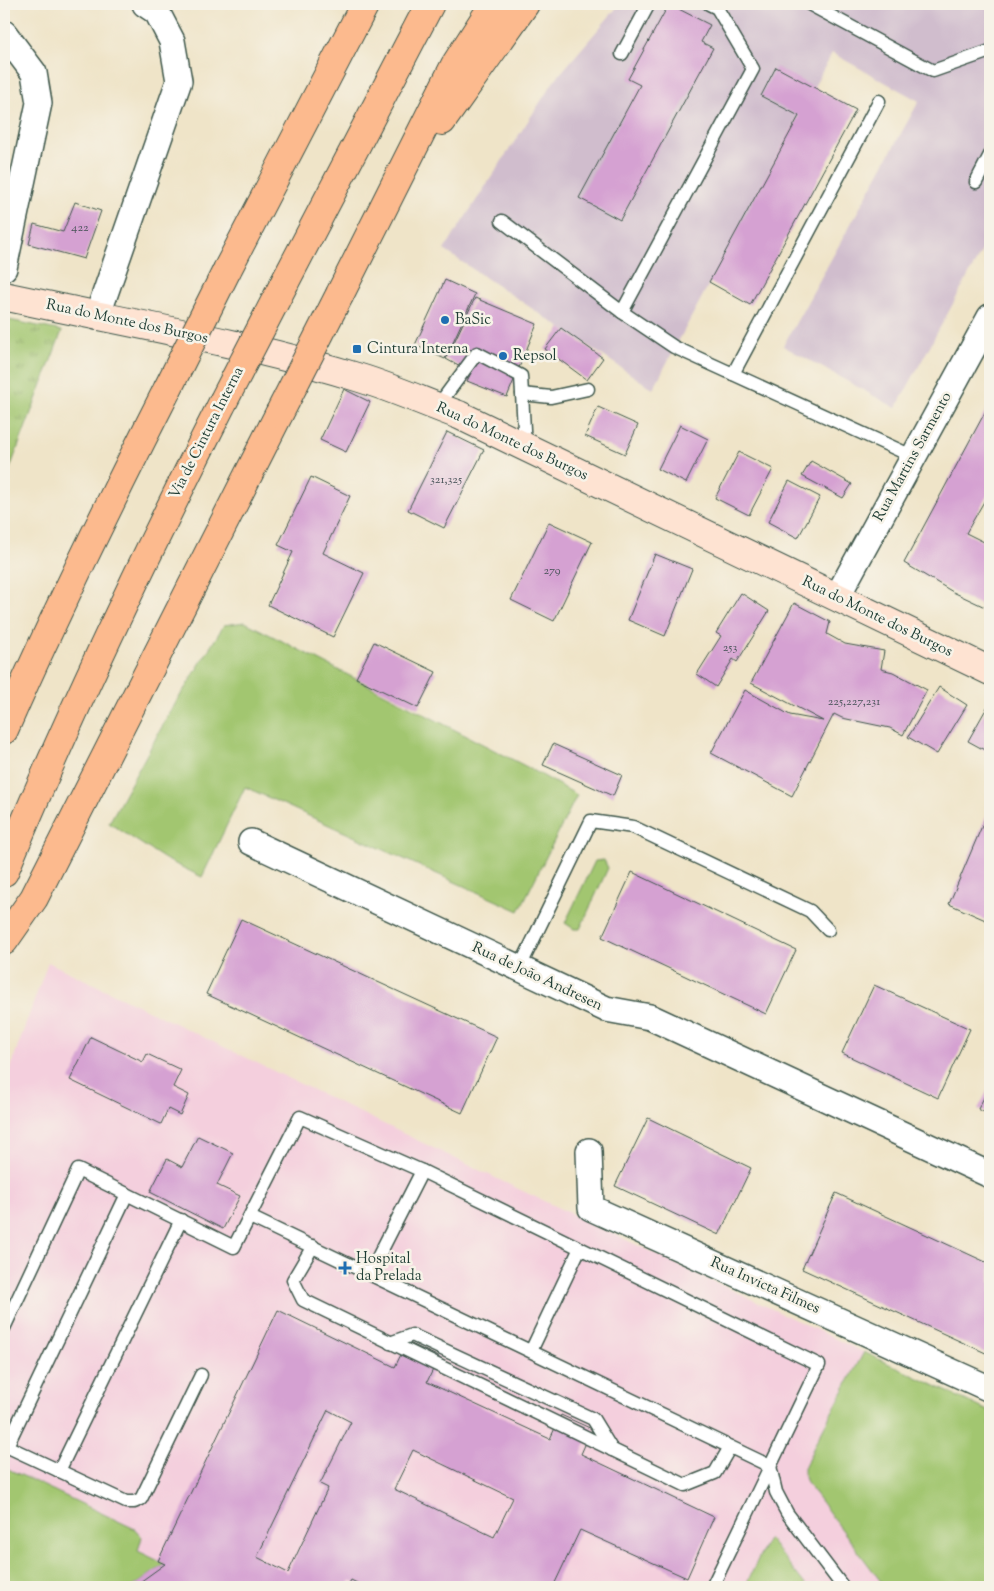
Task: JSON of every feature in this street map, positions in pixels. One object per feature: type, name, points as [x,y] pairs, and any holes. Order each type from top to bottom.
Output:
[{"type":"highway","points":[[4,730],[43,640],[117,489],[365,4]]},
{"type":"highway","name":"Via de Cintura Interna","points":[[4,872],[43,777],[168,510],[430,4]]},
{"type":"highway","points":[[4,941],[34,898],[456,64],[494,4]]},
{"type":"highway","points":[[392,191],[525,4]]},
{"type":"main road","name":"Rua do Monte dos Burgos","points":[[4,296],[242,346],[360,378],[459,415],[990,672]]},
{"type":"street","points":[[97,317],[179,81],[172,41],[157,12],[145,4]]},
{"type":"street","points":[[4,33],[34,73],[39,103],[4,268]]},
{"type":"street","name":"Rua Martins Sarmento","points":[[837,597],[990,318]]},
{"type":"street","name":"Rua de João Andresen","points":[[251,842],[606,1009],[650,1017],[990,1175]]},
{"type":"street","name":"Rua Invicta Filmes","points":[[589,1151],[591,1208],[990,1388]]},
{"type":"lane","points":[[622,54],[649,4]]},
{"type":"lane","points":[[622,312],[753,69],[717,8],[709,4]]},
{"type":"lane","points":[[808,4],[933,71],[990,51]]},
{"type":"lane","points":[[733,374],[879,101]]},
{"type":"lane","points":[[976,182],[990,155]]},
{"type":"lane","points":[[502,221],[622,312],[674,347],[914,457]]},
{"type":"lane","points":[[437,407],[476,353],[521,376],[525,447]]},
{"type":"lane","points":[[522,394],[551,397],[588,389]]},
{"type":"lane","points":[[519,969],[591,821],[633,827],[810,911],[828,930]]},
{"type":"lane","points":[[4,1328],[78,1170],[234,1247],[300,1117],[422,1171],[819,1365],[712,1587]]},
{"type":"lane","points":[[370,1273],[422,1171]]},
{"type":"lane","points":[[127,1194],[5,1446],[126,1502],[134,1502],[141,1499],[201,1375]]},
{"type":"lane","points":[[250,1217],[770,1466]]},
{"type":"lane","points":[[59,1471],[181,1220]]},
{"type":"lane","points":[[313,1246],[294,1280],[303,1300],[390,1343],[685,1485],[714,1473],[730,1447]]},
{"type":"lane","points":[[531,1351],[580,1248]]},
{"type":"lane","points":[[390,1343],[412,1335],[593,1419],[612,1450]]},
{"type":"lane","points":[[770,1466],[776,1492],[787,1513],[843,1587]]},
{"type":"shaded area","points":[[620,4],[990,4],[990,236],[896,408],[783,346],[919,101],[832,53],[653,389],[444,250],[554,81]]},
{"type":"shaded area","name":"Hospital da Prelada","points":[[48,962],[510,1185],[990,1412],[990,1587],[4,1587],[4,1085]]},
{"type":"green space","points":[[4,319],[62,331],[4,484]]},
{"type":"green space","points":[[245,622],[531,769],[577,795],[519,911],[245,787],[202,877],[165,859],[109,823],[169,714],[224,625]]},
{"type":"green space","points":[[604,860],[608,868],[580,929],[574,929],[565,923],[595,861]]},
{"type":"green space","points":[[864,1352],[990,1412],[990,1587],[885,1587],[807,1483],[803,1471],[816,1442]]},
{"type":"green space","points":[[4,1467],[135,1529],[142,1537],[138,1551],[165,1564],[133,1587],[4,1587]]},
{"type":"green space","points":[[768,1538],[807,1587],[745,1587]]},
{"type":"building","points":[[669,4],[710,25],[701,42],[713,48],[620,220],[579,198],[640,85],[628,79]]},
{"type":"building","points":[[776,67],[856,110],[750,305],[709,282],[799,116],[761,96]]},
{"type":"building","points":[[75,202],[101,211],[84,259],[29,244],[34,224],[63,232]]},
{"type":"building","name":"BaSic","points":[[445,280],[475,294],[445,359],[415,345]]},
{"type":"building","points":[[475,298],[537,324],[507,397],[467,381],[471,373],[446,359]]},
{"type":"building","points":[[561,328],[603,358],[587,380],[545,349]]},
{"type":"building","points":[[344,389],[370,402],[346,452],[320,440]]},
{"type":"building","points":[[990,403],[990,491],[966,533],[990,545],[989,609],[953,592],[904,563]]},
{"type":"building","points":[[598,407],[638,425],[625,454],[585,436]]},
{"type":"building","points":[[680,425],[708,439],[686,483],[658,469]]},
{"type":"building","points":[[447,432],[484,450],[444,528],[408,510]]},
{"type":"building","points":[[739,452],[773,469],[749,515],[715,498]]},
{"type":"building","points":[[811,461],[852,484],[843,498],[802,476]]},
{"type":"building","points":[[311,477],[350,496],[323,553],[364,573],[333,637],[268,605],[293,552],[278,545]]},
{"type":"building","points":[[789,481],[820,497],[798,538],[768,522]]},
{"type":"building","points":[[549,522],[592,542],[554,621],[511,600]]},
{"type":"building","points":[[655,554],[692,569],[665,636],[628,620]]},
{"type":"building","points":[[741,593],[769,611],[737,662],[733,659],[716,687],[697,674],[721,636],[716,633]]},
{"type":"building","points":[[794,603],[830,622],[827,634],[845,644],[884,651],[881,669],[893,672],[927,690],[903,735],[890,728],[842,718],[834,714],[792,796],[711,753],[745,690],[790,715],[823,721],[751,683]]},
{"type":"building","points":[[374,642],[436,672],[418,708],[356,678]]},
{"type":"building","points":[[939,687],[967,705],[937,754],[908,737]]},
{"type":"building","points":[[990,702],[990,753],[968,741]]},
{"type":"building","points":[[553,744],[622,775],[613,796],[543,765]]},
{"type":"building","points":[[990,807],[990,922],[949,904]]},
{"type":"building","points":[[632,872],[796,950],[766,1014],[602,937]]},
{"type":"building","points":[[241,919],[497,1037],[462,1113],[206,994]]},
{"type":"building","points":[[874,985],[970,1029],[938,1098],[842,1053]]},
{"type":"building","points":[[91,1037],[143,1062],[147,1054],[181,1070],[173,1087],[189,1095],[180,1115],[168,1109],[161,1124],[70,1080]]},
{"type":"building","points":[[990,1086],[990,1115],[978,1109]]},
{"type":"building","points":[[648,1118],[751,1168],[719,1235],[615,1186]]},
{"type":"building","points":[[198,1136],[233,1153],[217,1185],[240,1196],[223,1229],[150,1192],[167,1159],[182,1167]]},
{"type":"building","points":[[836,1193],[990,1264],[990,1355],[802,1269]]},
{"type":"building","points":[[278,1310],[395,1367],[407,1342],[439,1357],[427,1382],[550,1439],[561,1415],[592,1429],[581,1454],[714,1517],[687,1578],[580,1530],[553,1587],[365,1587],[351,1580],[347,1587],[133,1587],[165,1564],[158,1561]],"holes":[[[328,1410],[351,1422],[320,1484],[328,1488],[288,1573],[257,1557]],[[413,1450],[513,1498],[494,1537],[394,1489]]]},
{"type":"place","name":"BaSic","points":[[445,320]]},
{"type":"place","name":"Cintura Interna","points":[[357,349]]},
{"type":"place","name":"Repsol","points":[[503,356]]},
{"type":"place","name":"Hospital da Prelada","points":[[345,1268]]}]
